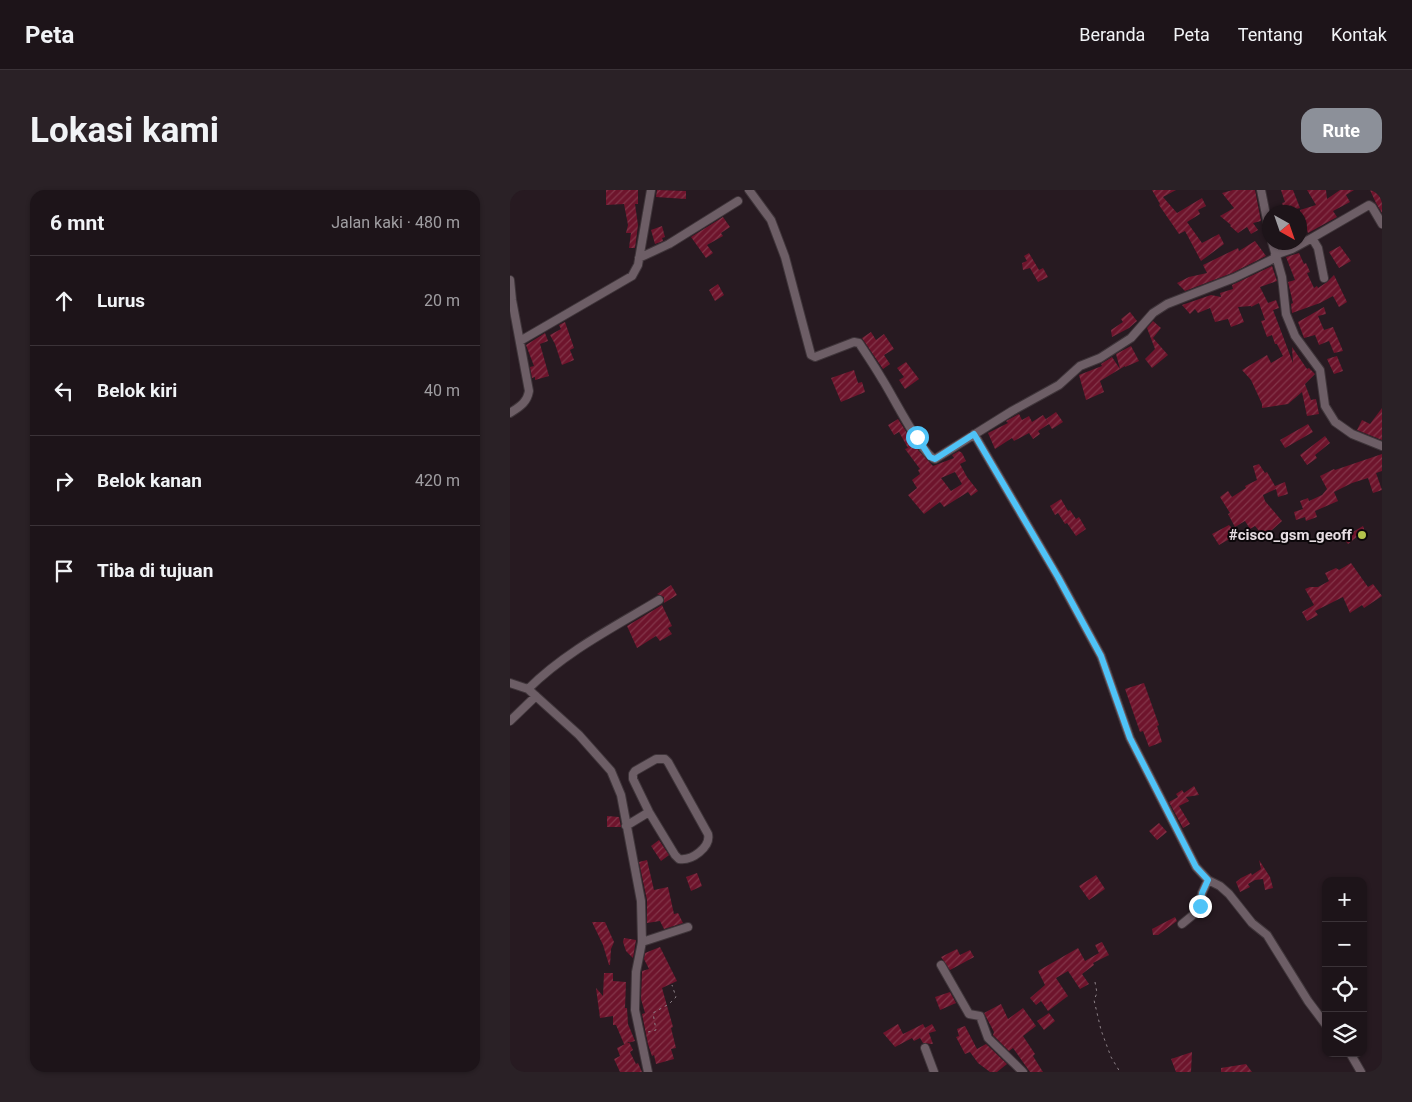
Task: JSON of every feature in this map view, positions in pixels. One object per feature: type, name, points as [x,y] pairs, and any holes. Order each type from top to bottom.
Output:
[{"type":"street","points":[[520,341],[632,276],[638,265],[651,190]]},
{"type":"street","points":[[749,190],[771,220],[782,248],[813,357],[854,342],[859,343],[932,459],[939,458],[974,434],[1059,385],[1080,366],[1100,358],[1131,338],[1153,313],[1167,304],[1234,278],[1292,249],[1369,205],[1372,206],[1382,224]]},
{"type":"street","points":[[1262,190],[1265,205]]},
{"type":"street","points":[[639,258],[669,244],[738,201]]},
{"type":"street","points":[[1312,238],[1318,248],[1324,278]]},
{"type":"street","points":[[1274,250],[1282,277],[1286,314],[1294,336],[1320,370],[1325,406],[1335,422],[1352,434],[1382,446]]},
{"type":"street","points":[[510,280],[529,391],[525,403],[510,413]]},
{"type":"street","points":[[974,434],[1058,577],[1101,656],[1130,738],[1196,867],[1208,880],[1224,889],[1252,923],[1267,935],[1308,1001],[1322,1020]]},
{"type":"street","points":[[528,689],[542,674],[584,645],[659,600]]},
{"type":"street","points":[[510,683],[528,689],[579,735],[611,771],[621,795],[641,901],[642,942],[634,989],[635,1010],[648,1072]]},
{"type":"street","points":[[510,721],[536,696]]},
{"type":"street","points":[[656,759],[665,759],[708,834],[710,840],[708,845],[689,859],[679,860],[649,812],[632,774],[656,759]]},
{"type":"street","points":[[626,826],[649,812]]},
{"type":"street","points":[[1182,924],[1199,910],[1202,893],[1208,880]]},
{"type":"street","points":[[642,942],[688,927]]},
{"type":"street","points":[[941,964],[968,1012],[972,1015],[980,1016],[988,1038],[1023,1072]]},
{"type":"street","points":[[925,1048],[934,1072]]},
{"type":"street","points":[[1352,1057],[1361,1072]]},
{"type":"path","points":[[1094,982],[1097,993],[1094,1000],[1101,1030],[1111,1057],[1120,1072]]},
{"type":"path","points":[[640,1034],[656,1030],[653,1013],[670,1004],[676,996],[672,985]]},
{"type":"building","points":[[606,190],[638,190],[638,204],[635,204],[638,225],[635,248],[629,248],[631,233],[626,233],[628,225],[624,204],[606,205]]},
{"type":"building","points":[[657,190],[686,191],[686,199],[656,197]]},
{"type":"building","points":[[1152,190],[1176,190],[1163,197],[1177,213],[1202,198],[1206,206],[1198,210],[1200,214],[1187,222],[1202,243],[1219,234],[1224,244],[1201,261],[1185,231],[1179,234],[1159,205]]},
{"type":"building","points":[[1233,190],[1255,190],[1261,221],[1253,223],[1258,230],[1251,234],[1247,227],[1238,233],[1220,216],[1234,208],[1222,193]]},
{"type":"building","points":[[1281,190],[1293,190],[1299,205],[1283,205],[1282,203],[1285,202]]},
{"type":"building","points":[[1307,190],[1326,190],[1327,199],[1340,190],[1354,190],[1346,195],[1350,202],[1333,211],[1337,217],[1308,233],[1307,208],[1316,205]]},
{"type":"building","points":[[1370,190],[1382,190],[1382,213],[1376,203]]},
{"type":"building","points":[[723,217],[730,227],[721,233],[723,236],[707,245],[713,253],[706,258],[691,237]]},
{"type":"building","points":[[662,226],[665,237],[662,238],[663,241],[655,244],[651,230]]},
{"type":"building","points":[[1255,241],[1266,256],[1232,273],[1185,291],[1177,283],[1189,277],[1207,273],[1203,265],[1238,248],[1239,251]]},
{"type":"building","points":[[1340,246],[1351,261],[1339,268],[1329,252]]},
{"type":"building","points":[[1029,253],[1039,270],[1043,268],[1048,277],[1038,282],[1030,268],[1023,270],[1022,263],[1027,261],[1024,256]]},
{"type":"building","points":[[1299,253],[1310,272],[1307,273],[1314,288],[1317,286],[1318,288],[1334,275],[1347,302],[1339,307],[1333,296],[1292,313],[1291,304],[1293,303],[1288,282],[1295,280],[1286,257]]},
{"type":"building","points":[[1272,266],[1277,281],[1260,287],[1268,303],[1276,300],[1279,308],[1273,310],[1293,363],[1292,347],[1307,369],[1309,368],[1315,374],[1305,384],[1311,400],[1316,399],[1319,414],[1307,416],[1302,392],[1288,404],[1262,408],[1251,380],[1242,370],[1267,355],[1271,363],[1283,356],[1277,344],[1275,344],[1272,335],[1267,337],[1261,321],[1265,320],[1259,303],[1251,307],[1238,307],[1244,322],[1231,327],[1228,319],[1215,322],[1210,308],[1198,313],[1195,309],[1190,314],[1182,305],[1211,295],[1221,297],[1220,293],[1233,289],[1232,285]]},
{"type":"building","points":[[718,284],[724,295],[715,301],[709,290]]},
{"type":"building","points":[[1324,307],[1326,314],[1318,316],[1324,330],[1333,327],[1343,351],[1334,353],[1329,341],[1319,345],[1315,335],[1304,338],[1298,322]]},
{"type":"building","points":[[1130,312],[1137,321],[1129,328],[1112,337],[1111,330],[1123,322],[1121,319]]},
{"type":"building","points":[[1153,321],[1161,328],[1153,338],[1168,355],[1152,368],[1145,359],[1155,349],[1147,328]]},
{"type":"building","points":[[565,322],[574,348],[570,350],[574,360],[562,365],[550,335],[561,329],[559,325]]},
{"type":"building","points":[[871,332],[876,340],[884,334],[894,349],[884,355],[890,364],[883,369],[862,338]]},
{"type":"building","points":[[545,333],[548,341],[540,344],[549,376],[535,380],[535,377],[532,378],[530,367],[534,366],[526,345]]},
{"type":"building","points":[[1131,346],[1139,361],[1120,369],[1116,354]]},
{"type":"building","points":[[1337,356],[1343,371],[1334,374],[1327,359]]},
{"type":"building","points":[[1112,357],[1120,369],[1100,381],[1104,392],[1086,400],[1079,375],[1102,366],[1101,364]]},
{"type":"building","points":[[906,362],[919,379],[905,389],[899,380],[904,377],[897,368]]},
{"type":"building","points":[[854,370],[858,383],[862,382],[865,392],[841,402],[831,378]]},
{"type":"building","points":[[1382,408],[1382,440],[1357,430],[1362,420],[1370,424]]},
{"type":"building","points":[[1056,412],[1063,422],[1052,429],[1046,419]]},
{"type":"building","points":[[1019,414],[1022,420],[1029,416],[1032,422],[1043,415],[1049,424],[1038,431],[1040,434],[1033,439],[1029,433],[1014,441],[1012,438],[995,449],[988,433],[1008,423],[1006,421]]},
{"type":"building","points":[[898,419],[918,450],[933,466],[954,458],[952,455],[959,451],[962,453],[966,461],[960,464],[978,491],[971,496],[968,492],[944,507],[940,502],[924,514],[908,495],[917,488],[912,480],[920,474],[918,470],[920,469],[905,449],[908,448],[899,432],[894,435],[888,425]],"holes":[[[955,472],[962,484],[951,491],[941,478]]]},
{"type":"building","points":[[1308,424],[1313,432],[1285,448],[1280,440]]},
{"type":"building","points":[[1325,436],[1330,443],[1315,455],[1317,458],[1307,465],[1300,455]]},
{"type":"building","points":[[1382,454],[1382,471],[1376,473],[1382,490],[1373,493],[1368,478],[1352,483],[1334,492],[1338,501],[1315,511],[1317,517],[1306,521],[1305,517],[1296,520],[1294,512],[1303,509],[1300,501],[1308,498],[1309,501],[1322,495],[1327,489],[1320,476],[1334,469]]},
{"type":"building","points":[[1259,464],[1265,473],[1267,472],[1275,486],[1285,482],[1288,494],[1278,497],[1276,489],[1263,495],[1265,501],[1282,521],[1264,537],[1255,526],[1250,529],[1245,521],[1235,527],[1228,514],[1230,513],[1220,497],[1228,491],[1232,497],[1246,488],[1245,486],[1257,480],[1253,466]]},
{"type":"building","points":[[1061,499],[1068,511],[1070,510],[1076,519],[1079,517],[1086,529],[1076,536],[1058,513],[1055,515],[1050,506]]},
{"type":"building","points":[[1229,525],[1238,534],[1219,545],[1212,534]]},
{"type":"building","points":[[1363,526],[1367,537],[1362,540],[1359,535],[1348,544],[1343,538]]},
{"type":"building","points":[[1351,563],[1368,587],[1373,584],[1382,596],[1364,608],[1362,605],[1350,613],[1343,597],[1315,611],[1318,615],[1307,621],[1302,612],[1314,605],[1305,589],[1318,587],[1329,581],[1325,573],[1336,568],[1339,570]]},
{"type":"building","points":[[671,585],[677,595],[664,603],[664,597],[657,594]]},
{"type":"building","points":[[662,605],[672,626],[668,628],[672,634],[660,641],[656,636],[637,648],[627,626]]},
{"type":"building","points":[[1144,683],[1159,725],[1157,726],[1162,742],[1149,747],[1143,731],[1140,732],[1125,689]]},
{"type":"building","points":[[1194,786],[1199,795],[1186,797],[1189,801],[1179,806],[1190,824],[1183,828],[1169,802],[1178,797],[1176,794],[1182,790],[1184,793]]},
{"type":"building","points":[[607,816],[619,817],[621,827],[607,827]]},
{"type":"building","points":[[1159,823],[1167,832],[1157,840],[1149,831]]},
{"type":"building","points":[[659,840],[669,855],[661,861],[651,846]]},
{"type":"building","points":[[647,860],[654,890],[668,887],[674,914],[678,913],[683,923],[664,929],[660,921],[647,923],[647,900],[639,862]]},
{"type":"building","points":[[1259,860],[1270,877],[1273,888],[1265,890],[1263,879],[1255,880],[1248,884],[1250,887],[1240,892],[1236,882],[1261,869]]},
{"type":"building","points":[[697,873],[702,886],[691,891],[686,877]]},
{"type":"building","points":[[1096,875],[1105,889],[1089,900],[1079,886]]},
{"type":"building","points":[[1175,917],[1177,921],[1158,935],[1153,935],[1152,929]]},
{"type":"building","points":[[592,922],[605,922],[614,942],[611,949],[610,965],[603,945]]},
{"type":"building","points":[[624,938],[636,940],[633,958],[626,951],[623,942]]},
{"type":"building","points":[[1102,942],[1109,955],[1093,963],[1094,965],[1082,974],[1089,984],[1080,989],[1068,971],[1056,978],[1068,996],[1048,1011],[1041,1001],[1036,1005],[1030,998],[1045,985],[1038,971],[1078,948],[1085,961],[1099,953],[1095,945]]},
{"type":"building","points":[[660,947],[677,981],[662,988],[673,1027],[671,1028],[676,1048],[671,1049],[674,1059],[656,1064],[648,1044],[642,1014],[645,1013],[641,999],[642,971],[649,969],[644,959],[645,953]]},
{"type":"building","points":[[957,949],[960,955],[970,950],[974,957],[950,970],[941,957]]},
{"type":"building","points":[[604,973],[613,973],[613,981],[626,982],[625,1008],[627,1008],[628,1024],[635,1041],[624,1044],[616,1025],[613,1025],[613,1016],[600,1018],[596,988],[603,996]]},
{"type":"building","points":[[950,992],[956,1003],[940,1010],[935,997]]},
{"type":"building","points":[[1001,1004],[1008,1019],[1023,1008],[1036,1026],[1023,1036],[1035,1054],[1033,1056],[1043,1072],[1030,1072],[1013,1048],[1009,1051],[993,1035],[994,1032],[984,1013]]},
{"type":"building","points":[[1049,1013],[1055,1021],[1044,1030],[1037,1021]]},
{"type":"building","points":[[898,1024],[903,1034],[923,1024],[925,1028],[932,1024],[936,1031],[929,1033],[933,1044],[923,1043],[920,1038],[914,1041],[912,1038],[895,1047],[883,1033]]},
{"type":"building","points":[[965,1026],[977,1049],[986,1044],[1007,1064],[997,1072],[990,1072],[978,1063],[970,1052],[965,1054],[956,1037],[959,1036],[957,1029]]},
{"type":"building","points":[[629,1042],[633,1050],[630,1052],[642,1072],[620,1072],[614,1059],[620,1056],[617,1048]]},
{"type":"building","points":[[1192,1052],[1191,1072],[1176,1072],[1171,1059]]},
{"type":"building","points":[[1246,1064],[1252,1072],[1221,1072],[1221,1068]]},
{"type":"place","name":"#cisco_gsm_geoff","points":[[1362,535]]},
{"type":"route","points":[[917,437],[930,457],[935,459],[974,434],[1058,577],[1101,656],[1130,738],[1196,867],[1208,880],[1202,893],[1200,906]]}]
